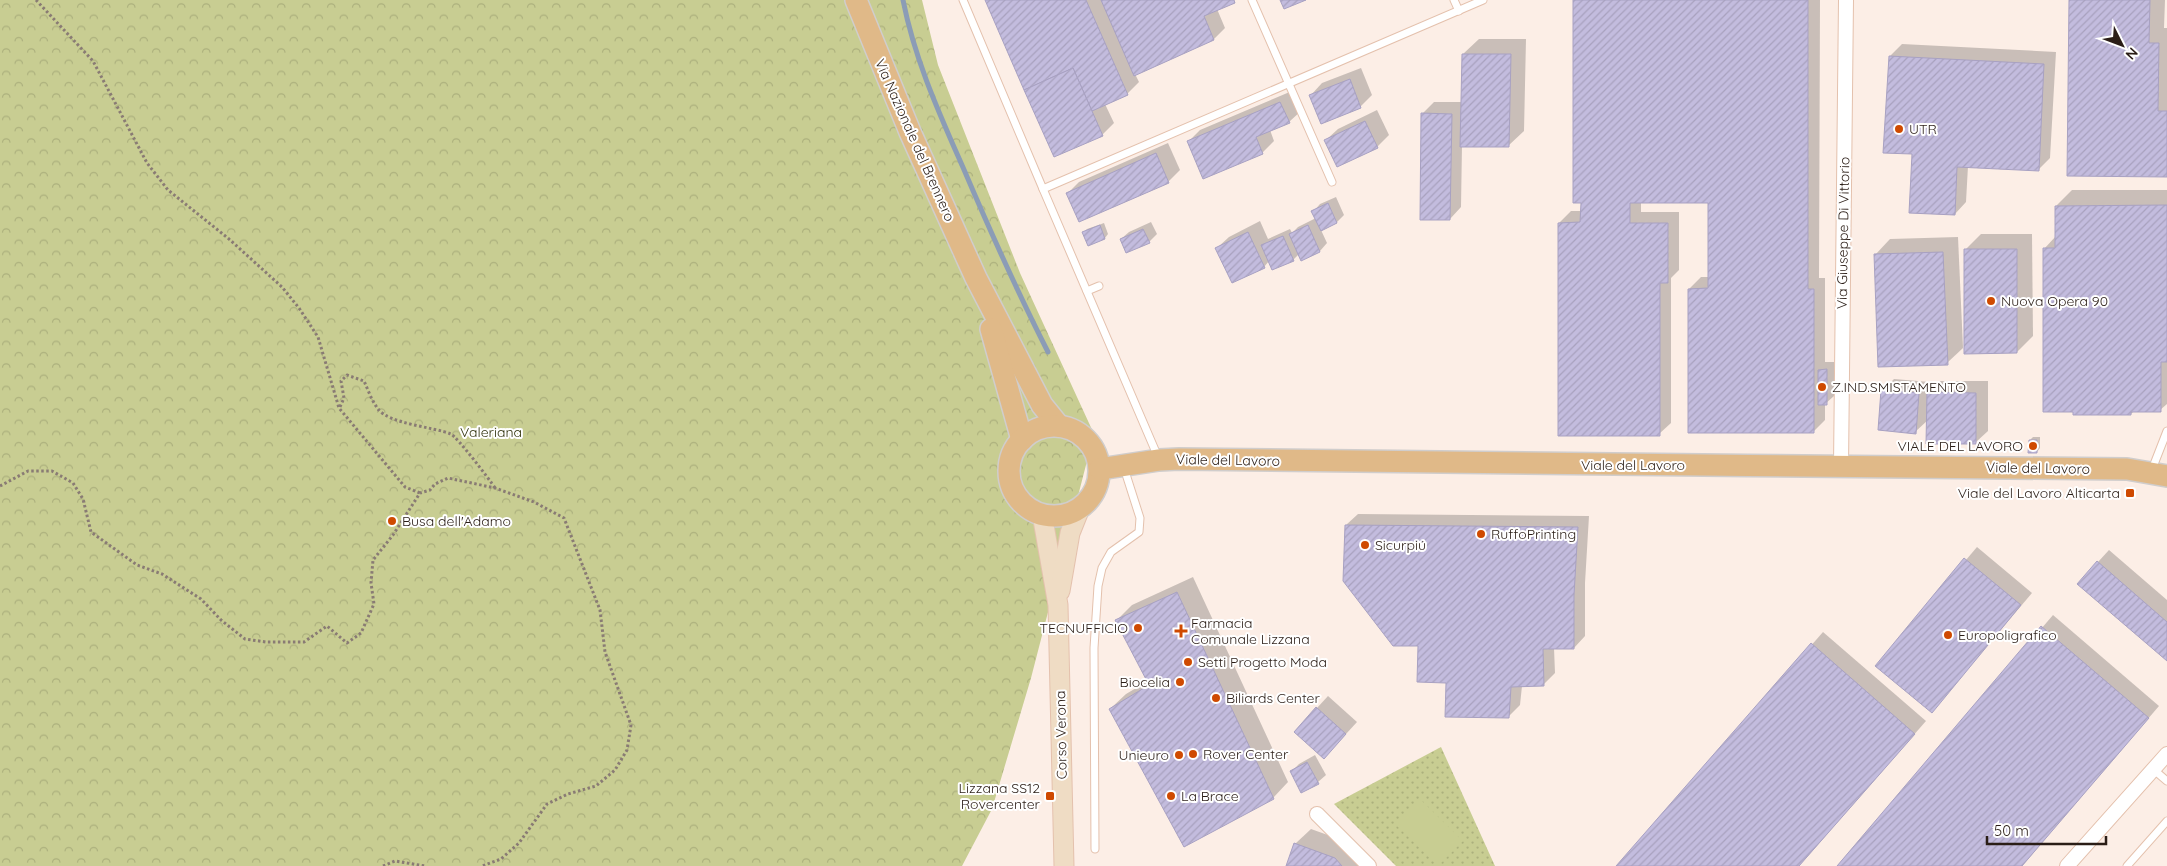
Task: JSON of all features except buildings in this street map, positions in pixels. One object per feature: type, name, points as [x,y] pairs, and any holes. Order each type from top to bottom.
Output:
[{"type":"main road","name":"Via Nazionale del Brennero","points":[[856,0],[910,132],[976,278],[1042,405],[1059,426]]},
{"type":"main road","name":"Via Nazionale del Brennero","points":[[976,278],[1012,398],[1022,440]]},
{"type":"main road","points":[[1059,426],[1074,430],[1087,440],[1096,453],[1100,469],[1098,484],[1091,498],[1080,508],[1062,516],[1042,514],[1028,508],[1018,497],[1011,483],[1009,468],[1013,453],[1022,440],[1039,429],[1059,426]]},
{"type":"main road","name":"Viale del Lavoro","points":[[1100,469],[1159,460],[1513,465],[2127,469],[2159,474]]},
{"type":"main road","points":[[1058,605],[1070,533],[1080,508]]},
{"type":"main road","points":[[1042,514],[1058,605]]},
{"type":"main road","name":"Corso Verona","points":[[1058,605],[1064,866]]},
{"type":"street","name":"Via Giuseppe Di Vittorio","points":[[1841,466],[1846,0]]},
{"type":"street","points":[[2067,866],[2167,754]]},
{"type":"street","points":[[1317,814],[1369,866]]},
{"type":"lane","points":[[963,0],[1159,460]]},
{"type":"lane","points":[[1252,0],[1332,182]]},
{"type":"lane","points":[[1454,0],[1458,10]]},
{"type":"lane","points":[[1043,189],[1483,0]]},
{"type":"lane","points":[[1087,291],[1099,286]]},
{"type":"lane","points":[[2159,474],[2167,432]]},
{"type":"lane","points":[[1095,849],[1094,648],[1098,586],[1102,568],[1111,552],[1139,532],[1140,518],[1124,465]]},
{"type":"lane","points":[[2153,769],[2167,781]]},
{"type":"lane","points":[[2127,866],[2167,821]]},
{"type":"path","points":[[36,0],[93,61],[147,163],[168,190],[282,287],[299,308],[318,337],[339,408],[405,487],[420,493],[430,490],[434,484],[448,478],[495,488],[534,502],[564,518],[600,610],[605,652],[631,725],[627,750],[615,770],[596,786],[568,794],[547,804],[519,844],[501,859],[482,866]]},
{"type":"path","points":[[339,408],[344,398],[341,381],[347,374],[364,381],[378,410],[400,421],[452,434],[471,459],[485,472],[495,488]]},
{"type":"path","points":[[0,486],[28,471],[52,471],[73,482],[83,499],[91,532],[137,565],[162,574],[201,600],[221,620],[245,639],[266,642],[304,642],[327,626],[347,643],[361,633],[374,604],[371,583],[373,560],[393,535],[420,493]]},
{"type":"path","points":[[383,866],[395,861],[425,866]]},
{"type":"green space","name":"Valeriana","points":[[0,0],[922,0],[938,65],[1020,273],[1094,434],[1031,678],[992,809],[962,866],[0,866]]},
{"type":"green space","points":[[1441,747],[1495,866],[1396,866],[1334,804]]},
{"type":"green space","points":[[1420,799],[1463,841],[1438,866],[1395,824]]},
{"type":"waterway","points":[[903,0],[914,45],[938,109],[1005,263],[1048,352]]},
{"type":"place","name":"UTR","points":[[1899,129]]},
{"type":"place","name":"Nuova Opera 90","points":[[1991,301]]},
{"type":"place","name":"Z.IND.SMISTAMENTO","points":[[1822,387]]},
{"type":"place","name":"VIALE DEL LAVORO","points":[[2033,446]]},
{"type":"place","name":"Viale del Lavoro Alticarta","points":[[2130,493]]},
{"type":"place","name":"Busa dell'Adamo","points":[[392,521]]},
{"type":"place","name":"RuffoPrinting","points":[[1481,534]]},
{"type":"place","name":"Sicurpiú","points":[[1365,545]]},
{"type":"place","name":"TECNUFFICIO","points":[[1138,628]]},
{"type":"place","name":"Farmacia Comunale Lizzana","points":[[1181,631]]},
{"type":"place","name":"Europoligrafico","points":[[1948,635]]},
{"type":"place","name":"Setti Progetto Moda","points":[[1188,662]]},
{"type":"place","name":"Biocelia","points":[[1180,682]]},
{"type":"place","name":"Biliards Center","points":[[1216,698]]},
{"type":"place","name":"Rover Center","points":[[1193,754]]},
{"type":"place","name":"Unieuro","points":[[1179,755]]},
{"type":"place","name":"Lizzana SS12 Rovercenter","points":[[1050,796]]},
{"type":"place","name":"La Brace","points":[[1171,796]]}]
